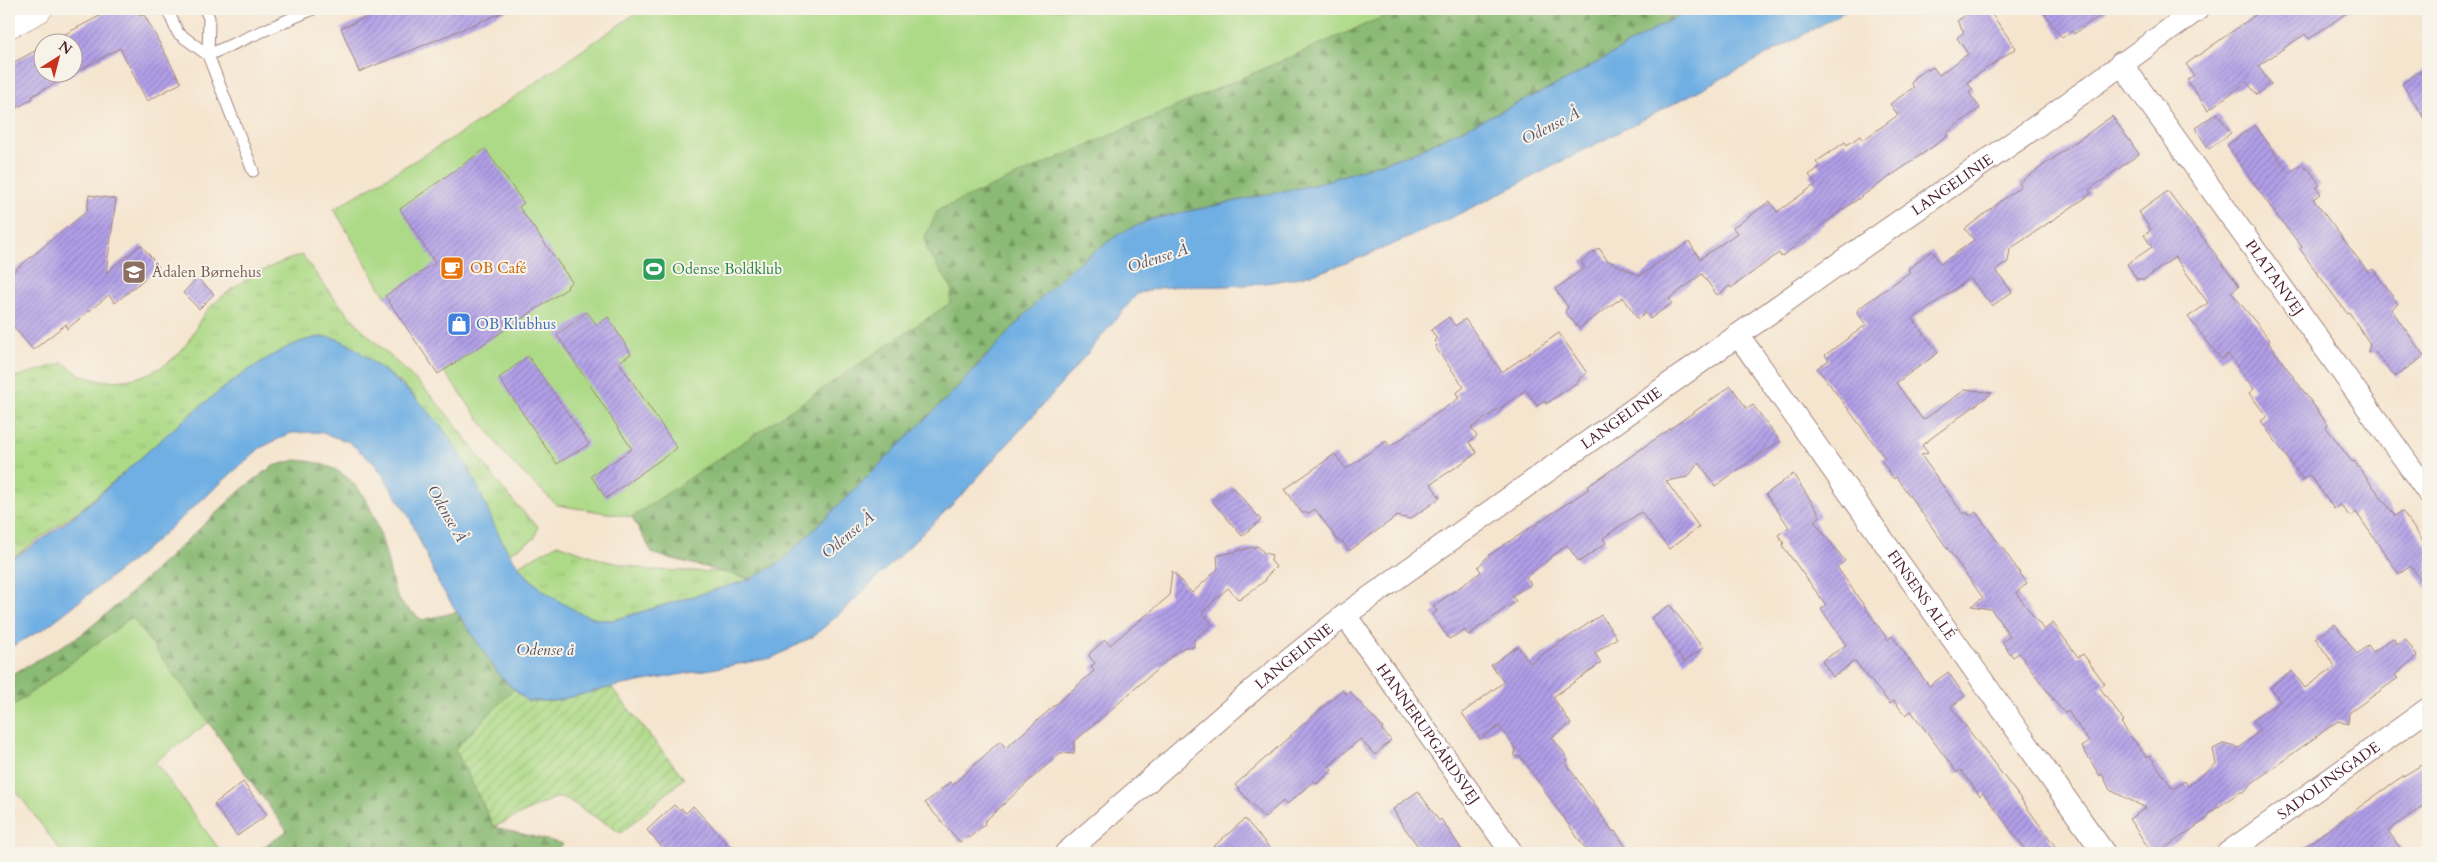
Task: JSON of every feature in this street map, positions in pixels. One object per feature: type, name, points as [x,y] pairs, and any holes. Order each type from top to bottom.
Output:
[{"type":"street","points":[[9,24],[38,9]]},
{"type":"street","name":"LANGELINIE","points":[[1066,853],[1267,678],[1345,615],[1738,335],[2034,128],[2121,63],[2198,9]]},
{"type":"street","name":"PLATANVEJ","points":[[2121,63],[2428,492]]},
{"type":"street","name":"FINSENS ALLÉ","points":[[1738,335],[2104,853]]},
{"type":"street","name":"HANNERUPGÅRDSVEJ","points":[[1345,615],[1512,853]]},
{"type":"street","name":"SADOLINSGADE","points":[[2228,853],[2428,709]]},
{"type":"lane","points":[[167,9],[178,32],[208,55]]},
{"type":"lane","points":[[205,9],[209,18],[208,55],[253,171]]},
{"type":"lane","points":[[208,55],[313,9]]},
{"type":"green space","name":"Odense Boldklub","points":[[642,9],[1401,9],[938,210],[925,237],[927,251],[952,288],[950,303],[632,517],[557,505],[510,461],[391,299],[385,296],[334,209],[474,125]]},
{"type":"green space","points":[[1401,9],[1690,9],[1563,82],[1410,154],[1317,184],[1152,219],[982,359],[954,391],[781,562],[751,579],[653,554],[632,517],[952,288],[927,251],[925,237],[937,210]]},
{"type":"green space","points":[[302,255],[325,286],[360,327],[429,394],[453,421],[498,483],[538,526],[535,538],[508,554],[491,521],[421,403],[401,383],[364,356],[156,445],[84,507],[9,560],[9,379],[63,363],[82,376],[102,380],[129,379],[154,371],[176,356],[185,346],[206,311],[220,298],[253,276],[277,264]]},
{"type":"green space","points":[[296,460],[317,463],[335,469],[349,479],[369,505],[382,540],[399,599],[422,620],[457,612],[500,676],[514,689],[455,749],[494,827],[563,844],[552,853],[254,853],[287,831],[132,617],[9,709],[9,676],[81,635],[122,601],[242,489],[273,466]]},
{"type":"green space","points":[[558,544],[605,561],[651,570],[725,572],[751,579],[614,620],[601,620],[574,611],[561,604],[537,585],[518,566]]},
{"type":"green space","points":[[132,617],[209,722],[155,762],[222,853],[62,853],[9,781],[9,709]]},
{"type":"green space","points":[[611,687],[684,778],[621,833],[565,798],[554,798],[494,827],[455,749],[514,689],[527,701],[554,701]]},
{"type":"water","name":"Odense å","points":[[1690,9],[1849,9],[1723,78],[1495,196],[1429,228],[1361,257],[1302,277],[1238,285],[1158,288],[1137,294],[1064,381],[961,496],[847,607],[814,636],[772,658],[617,686],[554,701],[527,701],[500,676],[439,584],[409,516],[376,465],[349,442],[320,432],[291,433],[260,448],[142,553],[45,628],[9,648],[9,560],[78,513],[167,434],[236,379],[270,357],[301,342],[327,337],[347,343],[360,352],[418,400],[437,421],[467,466],[497,531],[521,570],[540,588],[570,608],[594,618],[614,620],[751,579],[781,562],[954,391],[1070,269],[1119,234],[1152,219],[1317,184],[1410,154],[1563,82]]},
{"type":"building","points":[[113,9],[123,9],[145,16],[181,83],[147,101],[120,48],[82,69],[82,32],[69,32]]},
{"type":"building","points":[[387,9],[511,9],[359,72],[341,28]]},
{"type":"building","points":[[1974,9],[1988,9],[2016,48],[1967,82],[1973,90],[1969,93],[1980,108],[1946,133],[1948,136],[1835,215],[1781,257],[1779,253],[1731,288],[1730,286],[1717,295],[1702,274],[1669,299],[1672,303],[1650,319],[1646,313],[1638,319],[1623,297],[1579,328],[1565,312],[1568,307],[1555,289],[1585,268],[1581,262],[1599,248],[1607,260],[1640,276],[1689,242],[1700,259],[1737,233],[1733,228],[1770,201],[1777,212],[1816,184],[1809,175],[1820,167],[1816,162],[1845,142],[1847,145],[1860,136],[1863,140],[1898,115],[1890,104],[1914,87],[1911,83],[1914,80],[1913,78],[1933,67],[1939,75],[1968,54],[1957,38],[1964,32],[1957,21]]},
{"type":"building","points":[[2041,9],[2109,9],[2074,34],[2071,31],[2062,38]]},
{"type":"building","points":[[2264,9],[2352,9],[2309,39],[2305,34],[2258,66],[2271,84],[2257,95],[2247,82],[2208,110],[2187,80],[2194,75],[2186,64]]},
{"type":"building","points":[[32,52],[32,82],[58,82],[32,96],[33,98],[9,113],[9,65]]},
{"type":"building","points":[[2428,66],[2428,123],[2402,84]]},
{"type":"building","points":[[2217,113],[2231,133],[2209,149],[2195,128]]},
{"type":"building","points":[[2112,116],[2139,154],[2089,190],[2091,194],[2010,249],[2008,262],[1996,270],[2012,292],[1992,306],[1970,278],[1913,319],[1938,353],[1896,383],[1923,420],[1966,389],[1992,393],[1922,445],[1928,453],[1921,455],[1963,514],[1967,512],[1970,516],[1976,512],[2027,583],[2016,593],[2044,630],[2053,623],[2078,657],[2083,654],[2105,684],[2100,688],[2124,721],[2121,723],[2147,758],[2150,756],[2173,789],[2185,781],[2188,786],[2216,764],[2213,749],[2223,744],[2239,748],[2260,731],[2253,720],[2280,701],[2270,687],[2292,671],[2305,688],[2335,666],[2315,638],[2335,624],[2357,654],[2368,645],[2373,652],[2393,638],[2397,644],[2405,638],[2417,656],[2395,675],[2398,678],[2349,713],[2348,724],[2338,721],[2252,783],[2244,792],[2240,792],[2208,814],[2208,818],[2158,853],[2152,853],[2129,819],[2146,808],[2110,790],[2102,774],[2100,776],[2082,747],[2089,742],[2068,711],[2065,713],[2059,707],[2019,653],[2013,657],[2002,642],[2010,636],[1991,609],[1971,606],[1983,598],[1896,477],[1894,479],[1881,460],[1885,458],[1817,368],[1829,360],[1825,355],[1866,325],[1857,312],[1858,309],[1910,272],[1908,269],[1932,251],[1941,264],[1974,240],[1965,229],[2021,186],[2019,183]]},
{"type":"building","points":[[2255,125],[2289,173],[2302,164],[2306,169],[2308,168],[2320,185],[2316,187],[2321,194],[2313,199],[2368,272],[2373,269],[2398,304],[2391,309],[2424,356],[2395,377],[2376,353],[2368,352],[2370,344],[2349,312],[2347,313],[2323,281],[2300,249],[2302,247],[2277,216],[2227,145]]},
{"type":"building","points":[[485,149],[524,203],[519,207],[572,282],[567,286],[568,288],[438,374],[385,296],[435,263],[400,209]]},
{"type":"building","points":[[2168,191],[2239,286],[2231,292],[2270,340],[2268,342],[2328,425],[2326,427],[2395,516],[2402,511],[2428,548],[2428,590],[2411,566],[2399,574],[2356,512],[2350,517],[2340,504],[2334,509],[2310,475],[2303,480],[2261,421],[2267,417],[2249,393],[2254,389],[2228,354],[2221,359],[2188,317],[2208,303],[2175,257],[2145,279],[2137,279],[2127,264],[2152,247],[2144,235],[2151,230],[2139,212]]},
{"type":"building","points":[[89,195],[116,199],[106,273],[141,245],[159,267],[115,303],[109,295],[67,329],[66,324],[33,350],[9,321],[9,275],[87,211]]},
{"type":"building","points":[[197,278],[214,294],[199,309],[183,293]]},
{"type":"building","points":[[587,312],[597,325],[608,317],[631,354],[619,362],[677,448],[606,498],[591,476],[632,449],[557,335]]},
{"type":"building","points":[[1449,317],[1455,326],[1465,319],[1502,372],[1559,333],[1587,373],[1546,404],[1545,401],[1537,406],[1526,390],[1471,428],[1477,436],[1469,442],[1477,453],[1431,484],[1440,498],[1410,519],[1397,516],[1349,551],[1343,542],[1338,541],[1315,509],[1309,513],[1302,513],[1285,489],[1335,454],[1346,469],[1386,441],[1390,447],[1459,398],[1456,393],[1464,387],[1435,347],[1437,346],[1434,341],[1437,339],[1431,330]]},
{"type":"building","points":[[528,356],[589,444],[557,464],[499,378]]},
{"type":"building","points":[[1731,386],[1747,409],[1753,405],[1780,441],[1715,486],[1699,462],[1688,477],[1666,481],[1699,527],[1669,549],[1641,512],[1603,538],[1606,543],[1579,562],[1567,545],[1526,577],[1531,584],[1512,596],[1516,601],[1468,635],[1465,630],[1449,639],[1432,614],[1437,611],[1433,606],[1481,572],[1478,567],[1489,555],[1589,489],[1587,487]]},
{"type":"building","points":[[1793,474],[1817,510],[1820,517],[1814,521],[1845,561],[1837,567],[1888,640],[1892,636],[1929,686],[1948,672],[1965,696],[1951,707],[2060,853],[2028,853],[1983,793],[1980,796],[1961,770],[1957,773],[1911,711],[1905,715],[1894,701],[1890,704],[1855,661],[1833,677],[1822,661],[1846,645],[1821,609],[1826,605],[1782,545],[1784,543],[1778,535],[1789,527],[1766,494]]},
{"type":"building","points":[[1232,486],[1261,520],[1242,536],[1213,502]]},
{"type":"building","points":[[1258,546],[1264,553],[1272,555],[1271,561],[1276,567],[1265,578],[1266,580],[1239,600],[1228,588],[1202,612],[1212,624],[1194,639],[1194,647],[1185,647],[1178,651],[1074,742],[1074,754],[1060,753],[969,838],[967,836],[960,842],[925,803],[950,782],[953,785],[1000,741],[1006,748],[1094,671],[1091,667],[1095,663],[1089,656],[1091,652],[1105,640],[1110,645],[1169,596],[1172,571],[1192,593],[1218,569],[1217,556]]},
{"type":"building","points":[[1670,605],[1703,648],[1684,662],[1651,618]]},
{"type":"building","points":[[1601,615],[1617,638],[1595,653],[1601,663],[1553,697],[1571,724],[1552,737],[1564,753],[1568,761],[1566,763],[1613,832],[1615,831],[1630,853],[1583,853],[1587,851],[1521,757],[1514,756],[1516,749],[1499,726],[1480,739],[1462,713],[1504,682],[1491,665],[1518,646],[1530,663]]},
{"type":"building","points":[[1342,690],[1346,694],[1349,691],[1383,728],[1381,729],[1391,740],[1375,755],[1360,739],[1329,766],[1332,770],[1317,784],[1314,781],[1286,805],[1283,801],[1264,818],[1235,785]]},
{"type":"building","points":[[2428,761],[2428,802],[2388,831],[2404,853],[2296,853],[2397,780]]},
{"type":"building","points":[[243,782],[267,815],[237,836],[214,804]]},
{"type":"building","points":[[1418,791],[1439,821],[1441,819],[1464,853],[1423,853],[1393,809]]},
{"type":"building","points":[[674,805],[686,813],[693,806],[736,853],[667,853],[647,830]]},
{"type":"building","points":[[1245,819],[1274,853],[1206,853]]},
{"type":"place","name":"OB Café","points":[[452,268]]},
{"type":"place","name":"Odense Boldklub","points":[[654,269]]},
{"type":"place","name":"Ådalen Børnehus","points":[[134,272]]},
{"type":"place","name":"OB Klubhus","points":[[459,324]]},
{"type":"water label","name":"Odense Å","points":[[1551,126]]},
{"type":"water label","name":"Odense Å","points":[[1158,258]]},
{"type":"water label","name":"Odense Å","points":[[447,514]]},
{"type":"water label","name":"Odense Å","points":[[848,535]]}]
